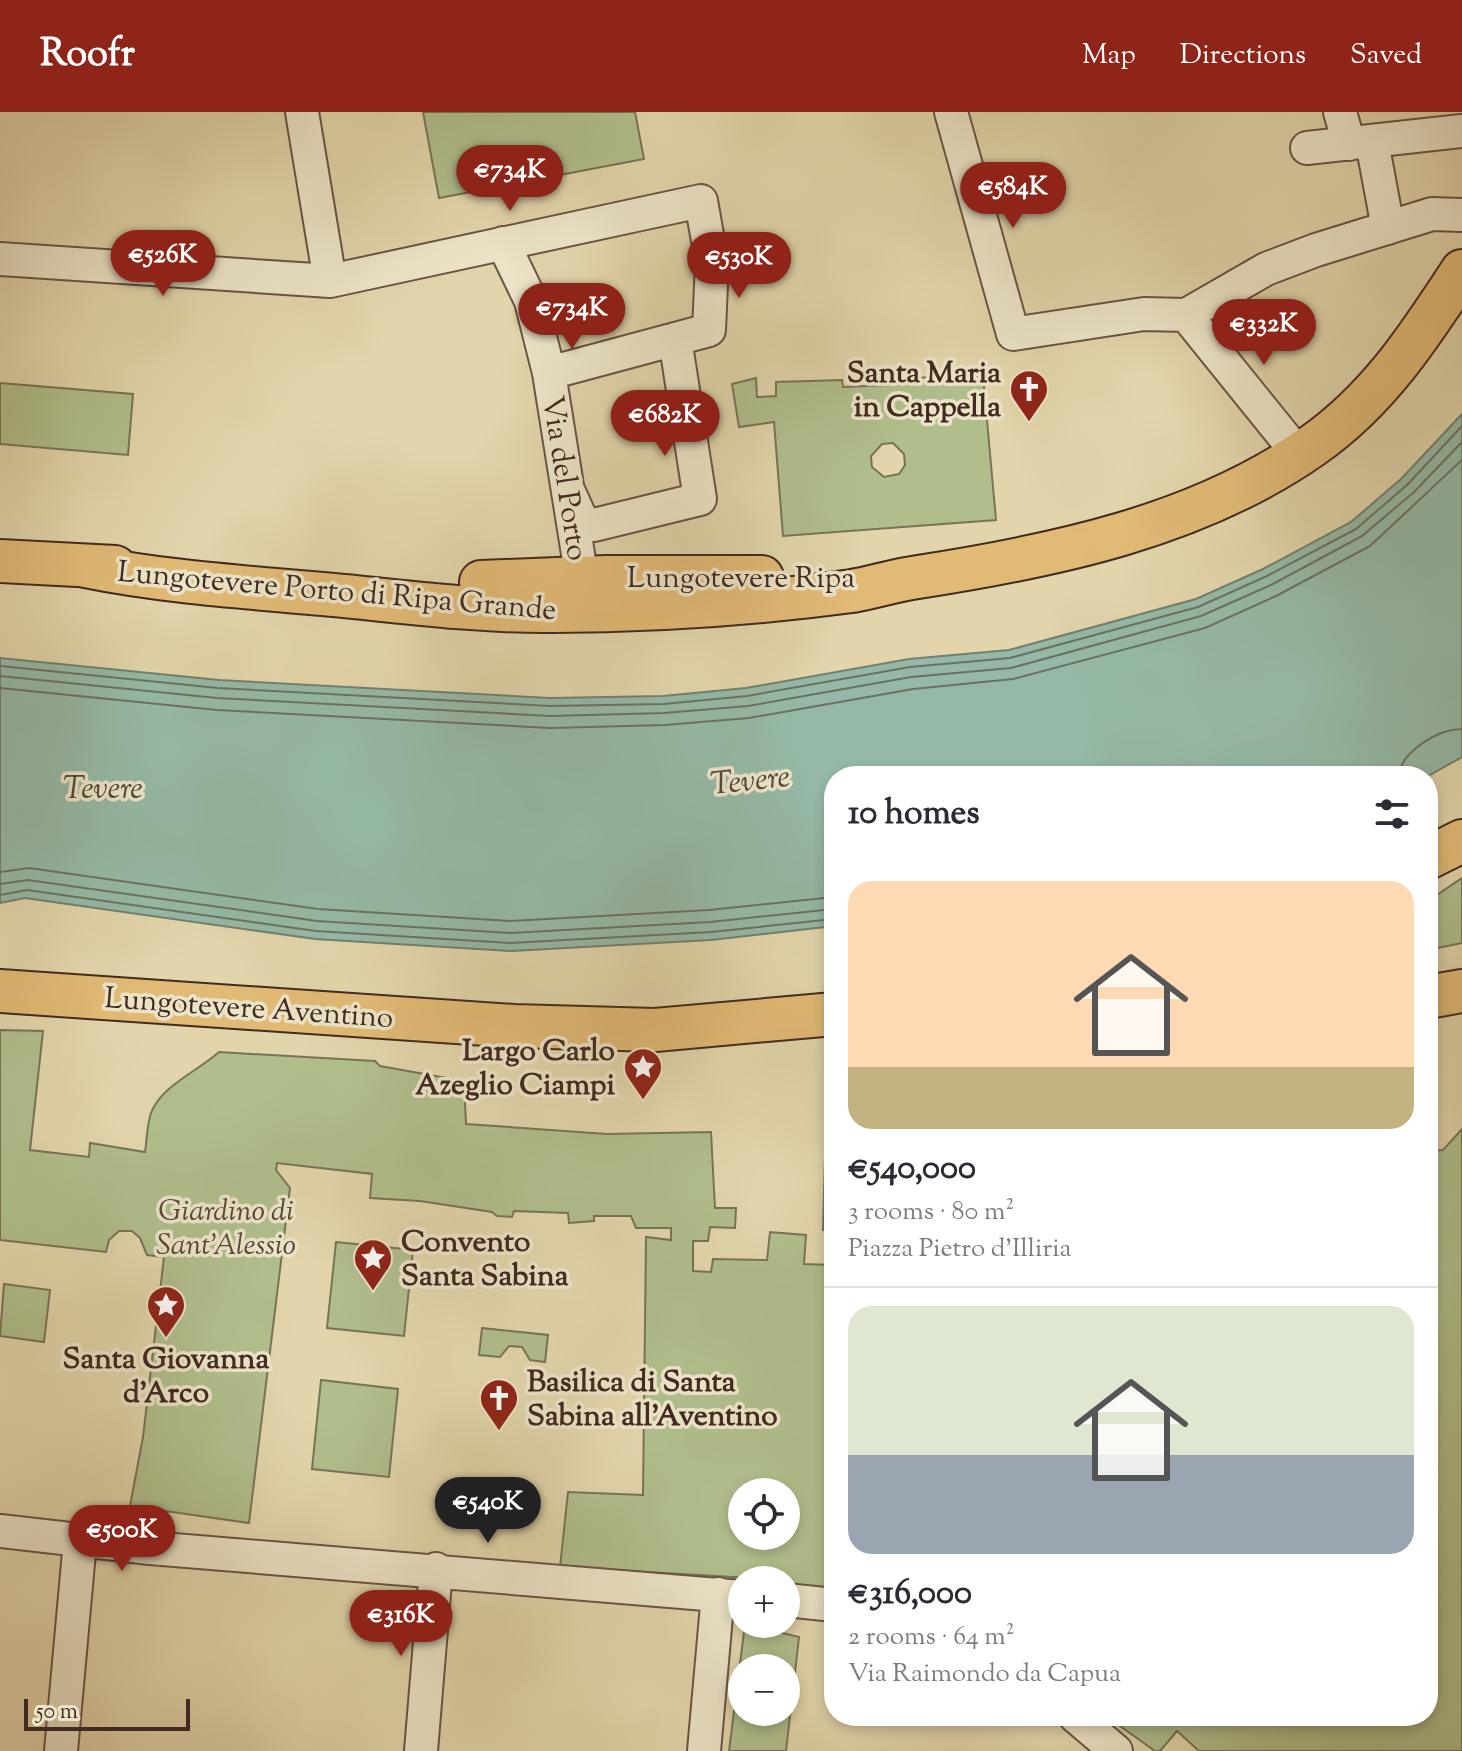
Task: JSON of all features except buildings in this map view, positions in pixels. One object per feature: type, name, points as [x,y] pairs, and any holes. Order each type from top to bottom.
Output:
[{"type":"main road","name":"Lungotevere Ripa","points":[[586,594],[703,606],[854,590],[1094,543],[1243,486],[1299,455],[1343,423],[1383,383],[1462,271]]},
{"type":"main road","name":"Lungotevere Porto di Ripa Grande","points":[[0,561],[85,566],[175,581],[461,607],[586,594]]},
{"type":"main road","points":[[1438,853],[1462,841]]},
{"type":"main road","name":"Lungotevere Aventino","points":[[0,991],[514,1026],[655,1030],[824,1015]]},
{"type":"main road","points":[[1438,995],[1462,991]]},
{"type":"street","points":[[302,112],[330,281]]},
{"type":"street","points":[[951,112],[1013,334],[1144,314],[1186,315],[1266,269],[1432,214],[1462,215]]},
{"type":"street","points":[[1340,112],[1360,143],[1388,228]]},
{"type":"street","points":[[1307,148],[1462,131]]},
{"type":"street","points":[[0,259],[330,281],[701,201],[712,263],[709,330],[549,373]]},
{"type":"street","name":"Via del Porto","points":[[503,243],[531,301],[549,373],[564,482],[586,594]]},
{"type":"street","points":[[1186,315],[1299,455]]},
{"type":"street","points":[[564,482],[579,516],[587,524],[700,499],[675,339]]},
{"type":"street","points":[[0,1531],[168,1549],[728,1595]]},
{"type":"street","points":[[61,1751],[80,1541]]},
{"type":"street","points":[[421,1751],[436,1569]]},
{"type":"street","points":[[800,1601],[824,1604]]},
{"type":"street","points":[[704,1751],[728,1607]]},
{"type":"street","points":[[1087,1726],[1116,1751]]},
{"type":"green space","points":[[423,112],[635,112],[644,159],[439,198]]},
{"type":"green space","points":[[983,376],[996,520],[783,536],[774,422],[739,427],[732,384],[756,378],[757,397],[776,396],[776,382],[842,380],[843,387],[910,384],[910,378]],"holes":[[[893,443],[904,454],[905,465],[899,474],[884,477],[872,467],[871,456],[882,444]]]},
{"type":"green space","points":[[0,383],[133,394],[128,455],[0,444]]},
{"type":"green space","points":[[1462,878],[1462,943],[1438,948],[1438,894]]},
{"type":"green space","name":"Giardino di Sant'Alessio","points":[[0,1030],[43,1031],[30,1150],[89,1157],[90,1143],[145,1152],[150,1117],[156,1103],[171,1087],[219,1052],[375,1061],[380,1066],[464,1081],[466,1124],[607,1134],[711,1132],[715,1208],[736,1208],[735,1228],[710,1227],[708,1241],[693,1241],[693,1271],[711,1272],[713,1259],[767,1260],[770,1232],[806,1235],[804,1264],[824,1265],[824,1588],[800,1585],[800,1566],[728,1566],[728,1577],[560,1567],[568,1492],[643,1495],[646,1237],[671,1240],[671,1228],[636,1228],[631,1216],[594,1216],[594,1221],[569,1223],[568,1213],[514,1211],[512,1217],[497,1216],[492,1212],[420,1201],[370,1198],[372,1174],[277,1163],[276,1170],[290,1188],[249,1523],[130,1506],[143,1437],[164,1257],[147,1255],[140,1238],[132,1231],[119,1231],[109,1240],[106,1252],[0,1240]]},
{"type":"green space","points":[[1462,1129],[1462,1751],[1199,1751],[1177,1731],[1160,1751],[1155,1751],[1120,1726],[1438,1726],[1438,1150],[1443,1150]]},
{"type":"green space","points":[[336,1242],[413,1250],[404,1336],[327,1328]]},
{"type":"green space","points":[[4,1284],[50,1290],[44,1342],[0,1336]]},
{"type":"green space","points":[[482,1328],[548,1335],[545,1362],[530,1360],[522,1347],[509,1346],[500,1357],[479,1355]]},
{"type":"green space","points":[[321,1380],[398,1389],[389,1477],[312,1469]]},
{"type":"green space","points":[[743,1638],[799,1638],[797,1654],[741,1654]]},
{"type":"green space","points":[[732,1726],[789,1726],[786,1751],[729,1751]]},
{"type":"water","name":"Tevere","points":[[1462,414],[1462,757],[1438,770],[1438,766],[824,766],[824,927],[711,940],[512,951],[315,939],[25,898],[0,903],[0,658],[219,680],[550,698],[663,696],[746,688],[909,659],[1009,650],[1196,599],[1263,569],[1351,522],[1401,479]]},
{"type":"place","name":"Santa Maria in Cappella","points":[[1029,423]]},
{"type":"place","name":"Largo Carlo Azeglio Ciampi","points":[[643,1101]]},
{"type":"place","name":"Convento Santa Sabina","points":[[373,1292]]},
{"type":"place","name":"Santa Giovanna d'Arco","points":[[166,1339]]},
{"type":"place","name":"Basilica di Santa Sabina all'Aventino","points":[[499,1432]]}]
